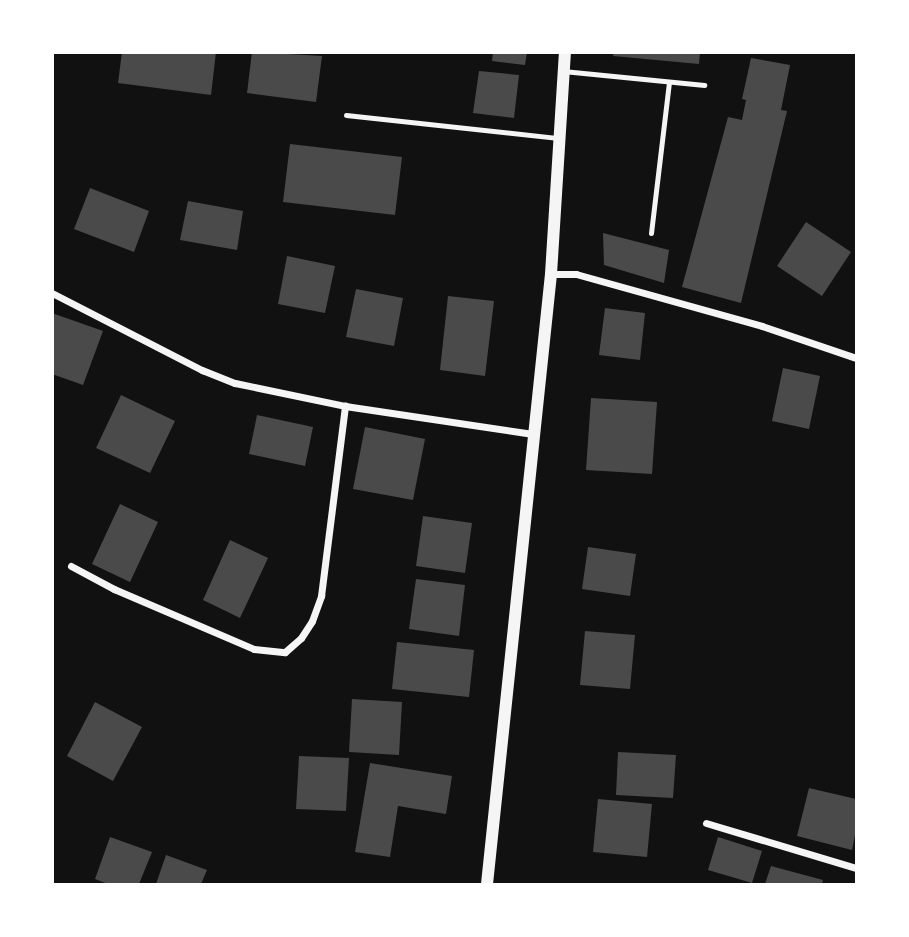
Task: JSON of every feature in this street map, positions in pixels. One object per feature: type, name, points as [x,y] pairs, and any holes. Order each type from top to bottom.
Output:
[{"type":"street","points":[[487,884],[551,274],[565,52]]},
{"type":"street","points":[[551,274],[576,274],[762,326],[856,358]]},
{"type":"street","points":[[52,293],[202,370],[235,383],[345,406],[533,434]]},
{"type":"street","points":[[71,566],[114,589],[254,649],[285,652],[301,638],[312,621],[321,596],[345,406]]},
{"type":"street","points":[[706,823],[856,868]]},
{"type":"lane","points":[[563,71],[704,85]]},
{"type":"lane","points":[[651,233],[669,82]]},
{"type":"lane","points":[[346,115],[559,138]]},
{"type":"building","points":[[122,52],[216,52],[211,95],[118,83]]},
{"type":"building","points":[[252,52],[322,56],[316,102],[247,93]]},
{"type":"building","points":[[493,52],[527,52],[525,65],[492,61]]},
{"type":"building","points":[[614,52],[700,52],[699,64],[613,56]]},
{"type":"building","points":[[751,58],[790,65],[781,110],[787,111],[741,303],[682,287],[728,117],[742,120],[746,100],[742,99]]},
{"type":"building","points":[[479,71],[519,75],[514,118],[473,113]]},
{"type":"building","points":[[290,144],[402,157],[395,215],[283,202]]},
{"type":"building","points":[[90,188],[149,211],[134,252],[74,229]]},
{"type":"building","points":[[188,201],[243,211],[237,250],[180,240]]},
{"type":"building","points":[[806,222],[851,252],[822,296],[777,266]]},
{"type":"building","points":[[603,233],[669,250],[664,283],[604,265]]},
{"type":"building","points":[[287,256],[335,266],[325,313],[278,304]]},
{"type":"building","points":[[356,289],[403,298],[394,346],[346,337]]},
{"type":"building","points":[[448,296],[494,301],[485,376],[440,370]]},
{"type":"building","points":[[605,308],[645,313],[640,360],[599,355]]},
{"type":"building","points":[[52,313],[103,331],[83,385],[52,374]]},
{"type":"building","points":[[783,368],[820,376],[809,429],[772,421]]},
{"type":"building","points":[[121,395],[175,421],[150,473],[96,448]]},
{"type":"building","points":[[591,398],[657,402],[652,474],[586,470]]},
{"type":"building","points":[[257,415],[313,427],[305,466],[249,454]]},
{"type":"building","points":[[365,427],[425,439],[413,500],[353,489]]},
{"type":"building","points":[[120,504],[158,522],[130,582],[92,564]]},
{"type":"building","points":[[423,516],[472,523],[465,573],[416,566]]},
{"type":"building","points":[[230,540],[268,558],[240,618],[203,600]]},
{"type":"building","points":[[588,547],[636,554],[630,596],[582,589]]},
{"type":"building","points":[[416,579],[465,585],[459,636],[409,629]]},
{"type":"building","points":[[585,631],[635,635],[630,689],[580,685]]},
{"type":"building","points":[[397,642],[474,650],[469,697],[392,689]]},
{"type":"building","points":[[352,699],[402,702],[399,755],[349,752]]},
{"type":"building","points":[[95,702],[142,727],[113,781],[67,756]]},
{"type":"building","points":[[618,752],[676,755],[673,798],[616,795]]},
{"type":"building","points":[[299,756],[349,758],[346,811],[296,809]]},
{"type":"building","points":[[370,763],[452,776],[446,814],[398,806],[390,857],[355,852]]},
{"type":"building","points":[[809,788],[856,799],[856,830],[852,850],[797,836]]},
{"type":"building","points":[[598,799],[652,804],[647,857],[593,852]]},
{"type":"building","points":[[110,837],[152,852],[139,884],[108,884],[95,879]]},
{"type":"building","points":[[718,837],[762,851],[752,883],[708,870]]},
{"type":"building","points":[[166,855],[207,870],[201,884],[156,884]]},
{"type":"building","points":[[771,866],[823,880],[822,884],[765,884]]}]
